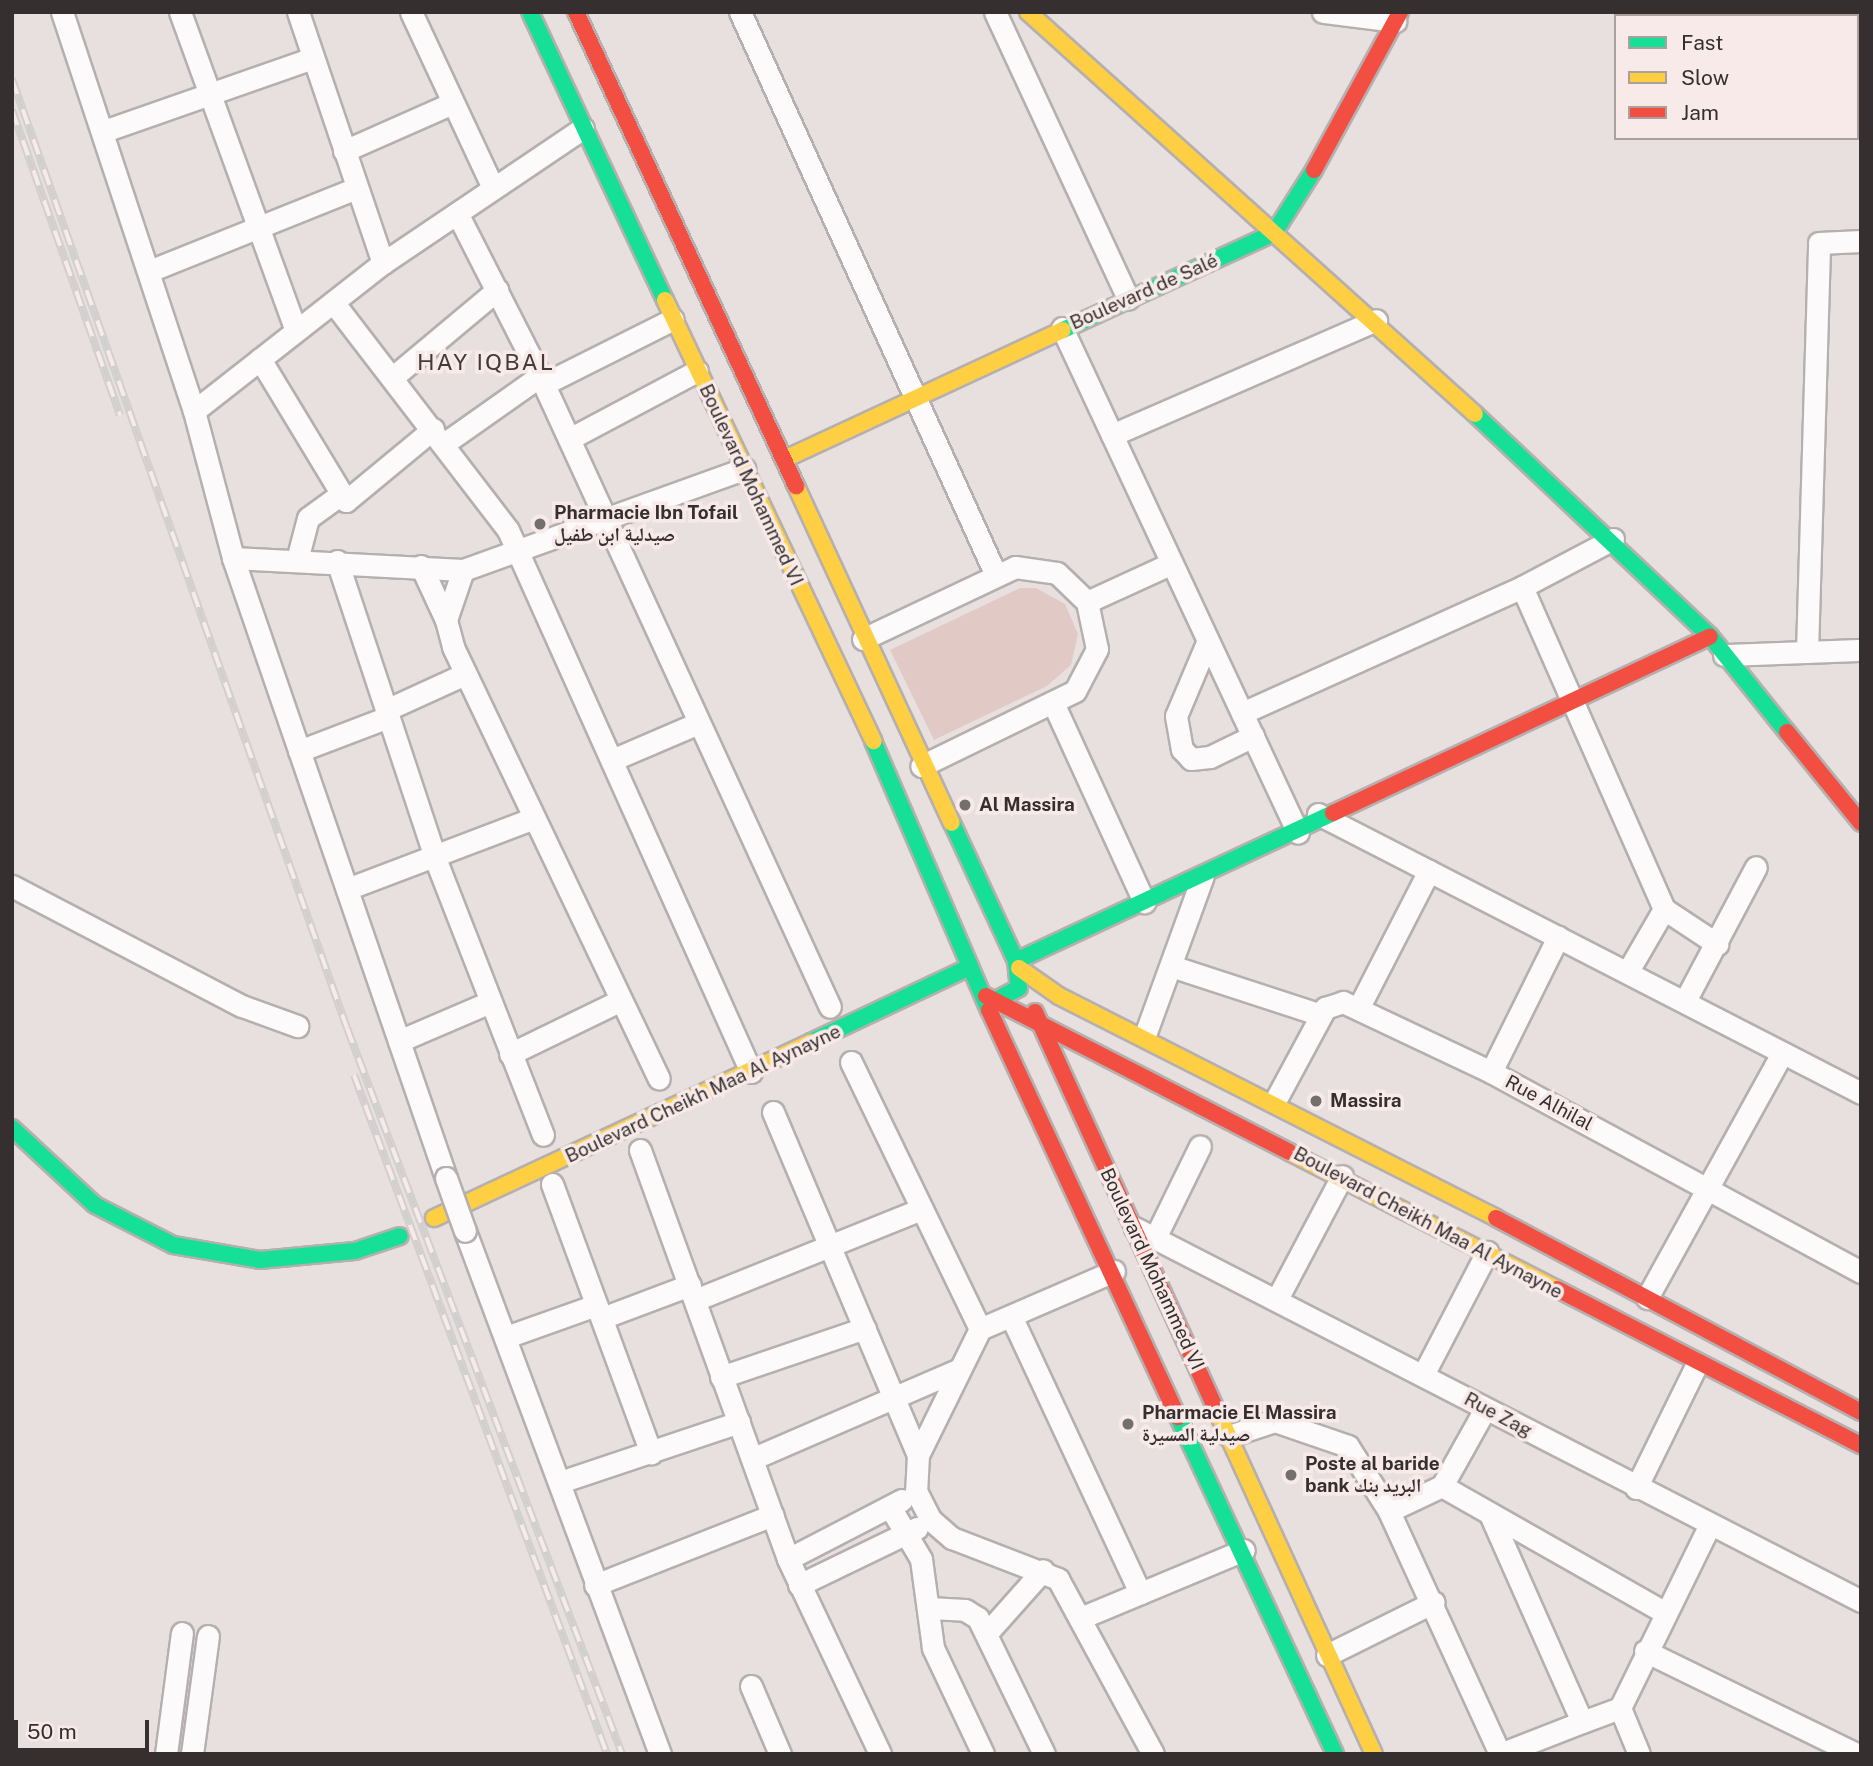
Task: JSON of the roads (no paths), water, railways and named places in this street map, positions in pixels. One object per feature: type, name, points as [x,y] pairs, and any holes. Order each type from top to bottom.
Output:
[{"type":"street","points":[[62,12],[104,131],[194,411],[233,558],[399,1041],[402,1066],[506,1337],[595,1585],[660,1754]]},
{"type":"street","points":[[180,12],[208,96],[296,331]]},
{"type":"street","points":[[298,12],[383,263]]},
{"type":"street","points":[[411,12],[492,186]]},
{"type":"street","name":"Boulevard Mohammed VI","points":[[576,12],[778,443],[921,766],[1007,942]]},
{"type":"street","points":[[740,12],[995,573]]},
{"type":"street","points":[[995,12],[1125,292]]},
{"type":"street","points":[[1028,12],[1258,221],[1376,320],[1613,538],[1697,621],[1861,823]]},
{"type":"street","points":[[1273,233],[1344,121],[1387,16],[1324,12]]},
{"type":"street","name":"Boulevard Mohammed VI","points":[[534,14],[583,128],[900,799],[968,963]]},
{"type":"street","name":"Boulevard de Salé","points":[[778,443],[1062,328],[1258,221],[1281,198],[1387,16]]},
{"type":"street","points":[[104,131],[312,58]]},
{"type":"street","points":[[344,151],[453,103]]},
{"type":"street","points":[[194,411],[383,263],[492,186],[583,128]]},
{"type":"street","points":[[149,271],[259,231],[356,188]]},
{"type":"street","points":[[457,213],[542,380],[696,724],[830,1007]]},
{"type":"street","name":"Boulevard de Salé","points":[[785,459],[911,389],[1125,292],[1273,233]]},
{"type":"street","points":[[1807,652],[1819,243],[1861,241]]},
{"type":"street","points":[[393,377],[497,290]]},
{"type":"street","points":[[333,302],[439,436],[519,554],[751,1072]]},
{"type":"street","points":[[260,359],[346,502],[439,436],[542,380],[673,319]]},
{"type":"street","points":[[1112,435],[1376,320]]},
{"type":"street","points":[[1062,328],[1206,645],[1298,819]]},
{"type":"street","points":[[569,439],[697,371]]},
{"type":"street","points":[[233,558],[337,561],[463,570],[519,554],[604,518],[744,469]]},
{"type":"street","points":[[297,560],[308,518],[341,494]]},
{"type":"street","points":[[1242,713],[1522,587],[1613,538]]},
{"type":"street","points":[[337,561],[435,858],[543,1135]]},
{"type":"street","points":[[1087,602],[1170,564]]},
{"type":"street","points":[[421,566],[446,620],[465,674],[531,820],[617,1002],[659,1078]]},
{"type":"street","points":[[863,639],[995,573],[1015,567],[1046,570],[1074,585],[1087,602],[1096,625],[1089,672],[1055,705],[921,766]]},
{"type":"street","points":[[446,620],[463,570]]},
{"type":"street","points":[[1522,587],[1664,909],[1717,944]]},
{"type":"street","points":[[1328,820],[1570,696],[1697,621]]},
{"type":"street","points":[[1019,968],[1140,894],[1298,819],[1710,636]]},
{"type":"street","points":[[1206,645],[1176,716],[1182,749],[1191,759],[1210,757],[1253,736]]},
{"type":"street","points":[[1724,655],[1861,650]]},
{"type":"street","points":[[299,751],[387,713],[465,674]]},
{"type":"street","points":[[1055,705],[1140,894]]},
{"type":"street","points":[[612,760],[696,724]]},
{"type":"street","points":[[1007,942],[1019,968],[1015,993],[988,996],[968,963],[979,936],[1007,942],[1140,894],[1203,876],[1298,819],[1328,820],[1686,999],[1782,1054],[1861,1093]]},
{"type":"street","points":[[347,889],[531,820]]},
{"type":"street","points":[[1686,999],[1756,867]]},
{"type":"street","points":[[1275,1101],[1321,1015],[1333,1003],[1359,1007],[1429,871]]},
{"type":"street","points":[[1144,1035],[1203,876]]},
{"type":"street","points":[[12,886],[242,1006],[297,1026]]},
{"type":"street","points":[[1628,971],[1664,909]]},
{"type":"street","points":[[1490,1072],[1558,937]]},
{"type":"street","name":"Boulevard Cheikh Maa Al Aynayne","points":[[434,1218],[751,1072],[968,963]]},
{"type":"street","points":[[1171,966],[1321,1015]]},
{"type":"street","name":"Boulevard Mohammed VI","points":[[1019,968],[1039,1021],[1374,1754]]},
{"type":"street","name":"Boulevard Cheikh Maa Al Aynayne","points":[[1019,968],[1059,996],[1275,1101],[1861,1412]]},
{"type":"street","name":"Boulevard Mohammed VI","points":[[988,996],[1244,1550],[1335,1754]]},
{"type":"street","name":"Boulevard Cheikh Maa Al Aynayne","points":[[988,996],[1342,1176],[1696,1366],[1861,1446]]},
{"type":"street","points":[[399,1041],[490,1002]]},
{"type":"street","points":[[510,1054],[617,1002]]},
{"type":"street","name":"Rue Alhilal","points":[[1359,1007],[1490,1072],[1861,1272]]},
{"type":"street","points":[[1647,1298],[1706,1187],[1782,1054]]},
{"type":"street","points":[[851,1062],[980,1329]]},
{"type":"street","points":[[773,1112],[918,1455]]},
{"type":"street","points":[[12,1128],[95,1205],[173,1245],[260,1260],[355,1251],[400,1236]]},
{"type":"street","points":[[1155,1238],[1200,1146]]},
{"type":"street","points":[[640,1150],[721,1377],[754,1458],[788,1559],[880,1754]]},
{"type":"street","points":[[1277,1300],[1342,1176]]},
{"type":"street","points":[[552,1184],[651,1453]]},
{"type":"street","points":[[1085,1208],[1118,1194]]},
{"type":"street","points":[[506,1337],[599,1311],[692,1292],[831,1247],[921,1209]]},
{"type":"street","name":"Rue Zag","points":[[1135,1228],[1423,1375],[1709,1526],[1861,1601]]},
{"type":"street","points":[[1423,1375],[1487,1252]]},
{"type":"street","points":[[1114,1271],[980,1329],[918,1455],[916,1491],[931,1520],[952,1538],[1043,1570],[1058,1579],[1083,1617],[1153,1754]]},
{"type":"street","points":[[1011,1316],[1140,1593]]},
{"type":"street","points":[[721,1377],[865,1328]]},
{"type":"street","points":[[1157,1365],[1190,1350]]},
{"type":"street","points":[[1636,1488],[1696,1366]]},
{"type":"street","points":[[754,1458],[960,1369]]},
{"type":"street","points":[[1389,1511],[1441,1486],[1485,1409]]},
{"type":"street","points":[[1229,1436],[1275,1421],[1348,1446],[1389,1511],[1434,1602],[1500,1754],[1620,1708],[1664,1612],[1709,1526]]},
{"type":"street","points":[[560,1482],[739,1422]]},
{"type":"street","points":[[1441,1486],[1664,1612]]},
{"type":"street","points":[[788,1559],[916,1491]]},
{"type":"street","points":[[890,1507],[921,1559],[933,1648],[984,1754]]},
{"type":"street","points":[[1490,1514],[1582,1722]]},
{"type":"street","points":[[595,1585],[773,1515]]},
{"type":"street","points":[[799,1586],[931,1520]]},
{"type":"street","points":[[1083,1617],[1244,1550]]},
{"type":"street","points":[[987,1633],[1043,1570]]},
{"type":"street","points":[[1327,1655],[1434,1602]]},
{"type":"street","points":[[929,1608],[965,1610],[987,1633],[1044,1754]]},
{"type":"street","points":[[166,1754],[182,1633]]},
{"type":"street","points":[[192,1754],[208,1636]]},
{"type":"street","points":[[1645,1651],[1856,1754]]},
{"type":"street","points":[[751,1686],[780,1754]]},
{"type":"street","points":[[1620,1708],[1639,1754]]},
{"type":"railway","points":[[12,79],[347,1028],[622,1754]]},
{"type":"railway","points":[[12,110],[120,415]]},
{"type":"railway","points":[[354,1075],[607,1754]]},
{"type":"place","name":"Pharmacie Ibn Tofail صيدلية ابن طفيل","points":[[540,524]]},
{"type":"place","name":"Al Massira","points":[[965,805]]},
{"type":"place","name":"Massira","points":[[1316,1101]]},
{"type":"place","name":"Pharmacie El Massira صيدلية المسيرة","points":[[1128,1424]]},
{"type":"place","name":"Poste al baride bank البريد بنك","points":[[1291,1475]]},
{"type":"district","name":"HAY IQBAL","points":[[486,362]]}]
